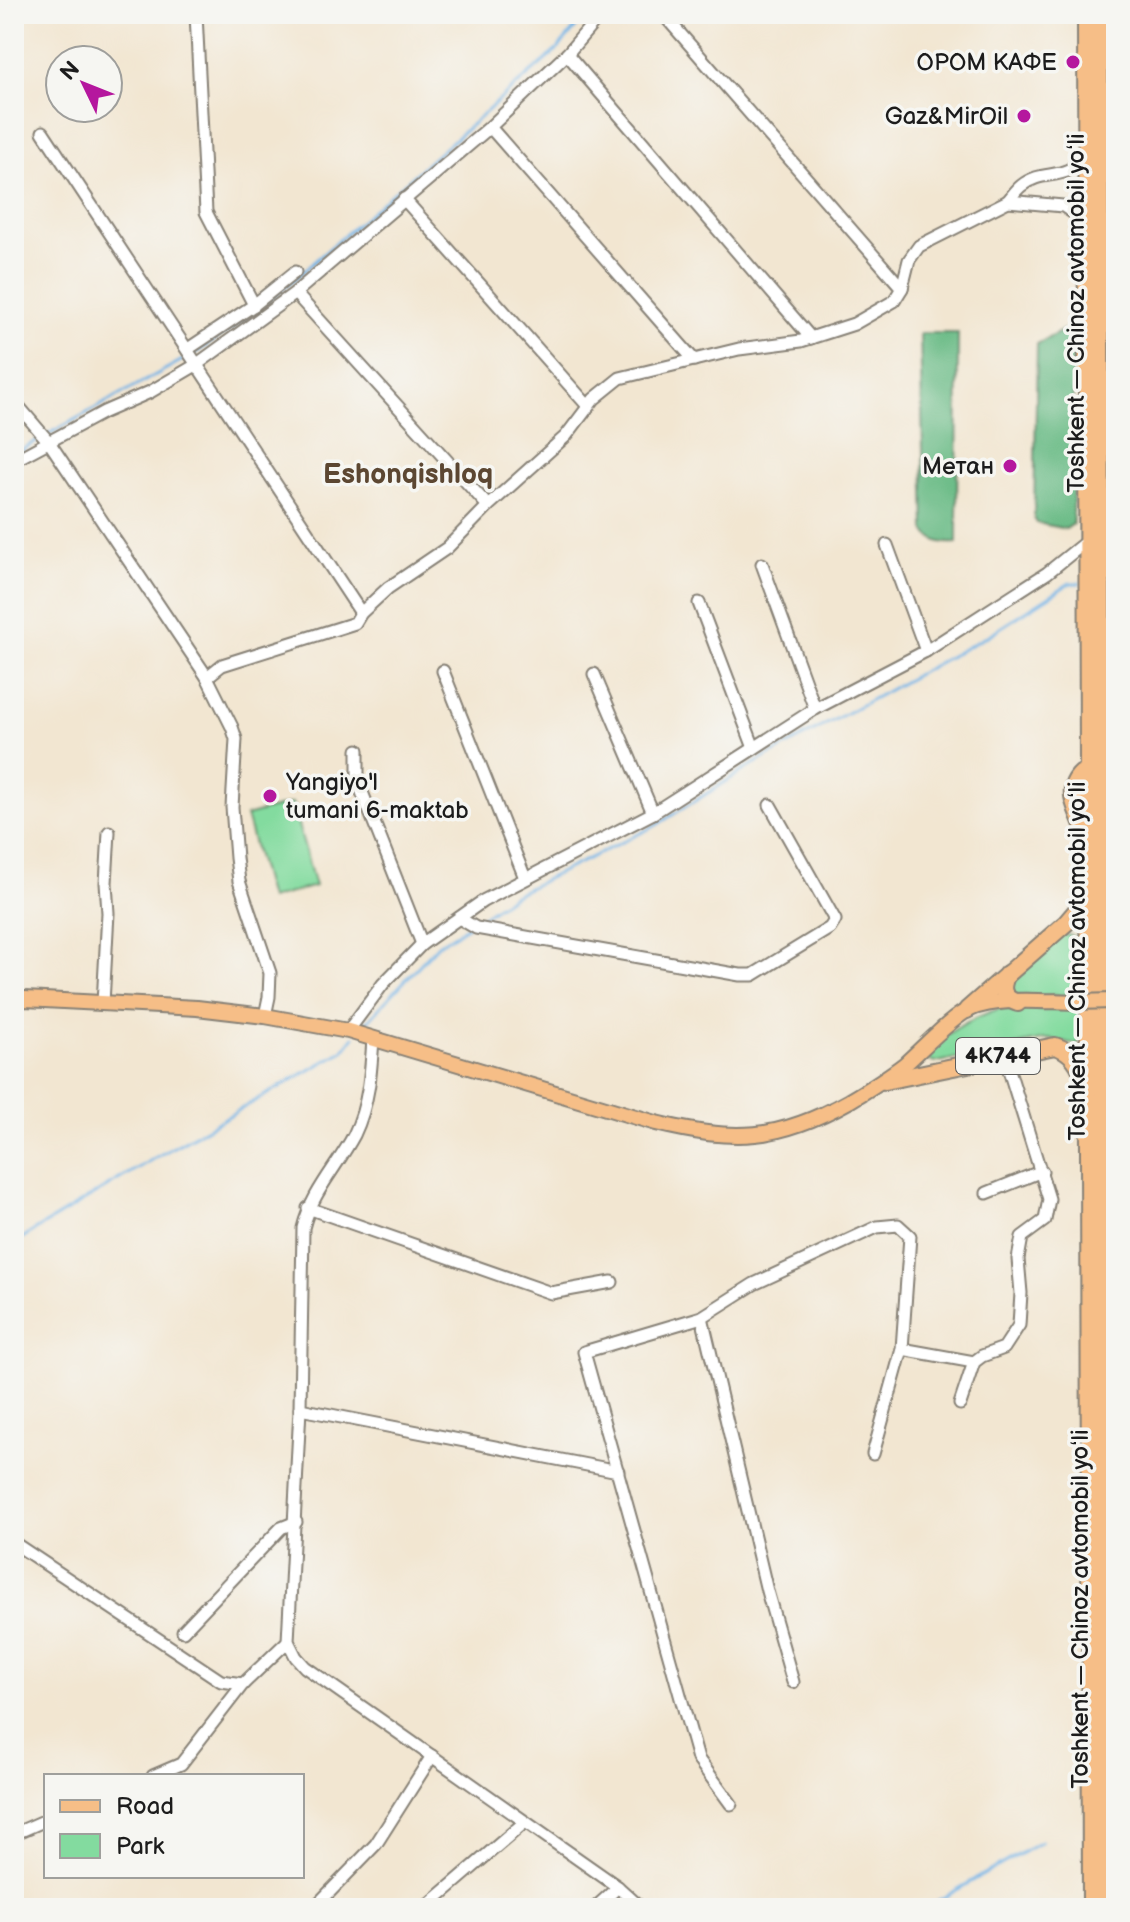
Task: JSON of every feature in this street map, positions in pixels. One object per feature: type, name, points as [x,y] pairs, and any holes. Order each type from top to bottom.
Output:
[{"type":"highway","name":"Toshkent — Chinoz avtomobil yoʻli","points":[[1086,14],[1094,773],[1101,861],[1095,1094],[1091,1908]]},
{"type":"highway","name":"Toshkent — Chinoz avtomobil yoʻli","points":[[1092,550],[1099,14]]},
{"type":"highway","name":"Toshkent — Chinoz avtomobil yoʻli","points":[[1094,773],[1075,779],[1071,794],[1088,841],[1095,1094]]},
{"type":"highway","points":[[1101,861],[1115,905]]},
{"type":"highway","name":"4К744","points":[[967,1010],[1007,972],[1051,937],[1078,909],[1088,881]]},
{"type":"highway","points":[[1007,972],[1003,983],[1004,995],[1018,1003]]},
{"type":"highway","name":"4К744","points":[[885,1081],[1047,1047],[1061,1048],[1076,1060],[1095,1094]]},
{"type":"highway","points":[[1095,1094],[1116,1071]]},
{"type":"highway","name":"Toshkent — Chinoz avtomobil yoʻli","points":[[1095,1178],[1110,1504],[1106,1908]]},
{"type":"main road","points":[[14,1000],[197,1008],[348,1031],[656,1123],[736,1136],[769,1134],[793,1128],[831,1111],[885,1081],[967,1010],[992,1003],[1114,1001]]},
{"type":"street","points":[[196,14],[206,212],[254,305]]},
{"type":"street","points":[[15,460],[104,412],[150,392],[196,365],[295,293],[490,127],[567,54],[601,14]]},
{"type":"street","points":[[663,14],[902,288]]},
{"type":"street","points":[[567,54],[811,338]]},
{"type":"street","points":[[490,127],[694,360]]},
{"type":"street","points":[[43,132],[361,613]]},
{"type":"street","points":[[207,677],[222,665],[355,623],[361,613],[403,576],[447,548],[488,506],[566,436],[588,406],[620,378],[694,360],[811,338],[854,324],[894,301],[902,288],[914,251],[1008,201],[1021,186],[1033,179],[1070,171],[1087,155]]},
{"type":"street","points":[[404,199],[588,406]]},
{"type":"street","points":[[1008,201],[1063,206],[1087,222]]},
{"type":"street","points":[[188,349],[254,305],[295,272]]},
{"type":"street","points":[[295,293],[488,506]]},
{"type":"street","points":[[14,401],[49,442],[207,677],[236,739],[232,807],[236,858],[239,881],[270,973],[265,1016]]},
{"type":"street","points":[[887,545],[926,651]]},
{"type":"street","points":[[348,1031],[383,984],[422,944],[483,901],[653,813],[815,709],[926,651],[1047,573],[1092,550]]},
{"type":"street","points":[[762,564],[815,709]]},
{"type":"street","points":[[699,603],[754,748]]},
{"type":"street","points":[[443,671],[525,878]]},
{"type":"street","points":[[594,674],[653,813]]},
{"type":"street","points":[[358,750],[358,782],[422,944]]},
{"type":"street","points":[[459,918],[476,928],[753,975],[830,928],[835,920],[770,805]]},
{"type":"street","points":[[103,1003],[109,832]]},
{"type":"street","points":[[369,1037],[364,1111],[353,1137],[308,1208],[303,1228],[296,1522],[288,1641],[305,1667],[618,1887],[641,1908]]},
{"type":"street","points":[[960,1404],[974,1362],[1004,1348],[1019,1325],[1021,1293],[1018,1259],[1022,1237],[1045,1220],[1049,1199],[1004,1054]]},
{"type":"street","points":[[987,1193],[1042,1171]]},
{"type":"street","points":[[308,1208],[551,1293],[612,1282]]},
{"type":"street","points":[[731,1804],[698,1759],[584,1352],[702,1317],[754,1284],[877,1227],[898,1225],[910,1236],[902,1349],[873,1454]]},
{"type":"street","points":[[702,1317],[767,1591],[793,1682]]},
{"type":"street","points":[[902,1349],[974,1362]]},
{"type":"street","points":[[300,1409],[618,1471]]},
{"type":"street","points":[[183,1631],[281,1528],[296,1522]]},
{"type":"street","points":[[14,1543],[221,1681],[243,1684]]},
{"type":"street","points":[[158,1774],[181,1764],[243,1684],[288,1641]]},
{"type":"street","points":[[314,1908],[376,1844],[432,1756]]},
{"type":"street","points":[[14,1834],[44,1821]]},
{"type":"street","points":[[425,1908],[525,1822]]},
{"type":"street","points":[[595,1908],[618,1887]]},
{"type":"green space","points":[[1073,325],[1073,524],[1066,529],[1037,523],[1034,518],[1037,344]]},
{"type":"green space","points":[[920,333],[958,333],[957,543],[939,542],[925,530]]},
{"type":"green space","points":[[292,803],[315,886],[269,899],[246,816]]},
{"type":"green space","points":[[1062,934],[1073,936],[1077,941],[1079,995],[1013,994],[1008,980]]},
{"type":"green space","points":[[998,1009],[1081,1009],[1081,1039],[1073,1044],[1046,1039],[934,1063],[929,1060],[932,1051],[946,1035]]},
{"type":"waterway","points":[[194,354],[276,295],[557,50],[587,14]]},
{"type":"waterway","points":[[47,435],[188,357]]},
{"type":"waterway","points":[[14,455],[41,438]]},
{"type":"waterway","points":[[474,922],[514,895],[655,826],[754,764],[989,635],[1070,583],[1080,583]]},
{"type":"waterway","points":[[361,1028],[438,945],[468,926]]},
{"type":"waterway","points":[[14,1243],[151,1160],[343,1051],[354,1037]]},
{"type":"waterway","points":[[925,1908],[1041,1842]]},
{"type":"place","name":"ОРОМ КАФЕ","points":[[1073,62]]},
{"type":"place","name":"Gaz&MirOil","points":[[1024,116]]},
{"type":"place","name":"Метан","points":[[1010,466]]},
{"type":"place","name":"Yangiyo'l tumani 6-maktab","points":[[270,796]]},
{"type":"district","name":"Eshonqishloq","points":[[408,474]]}]
